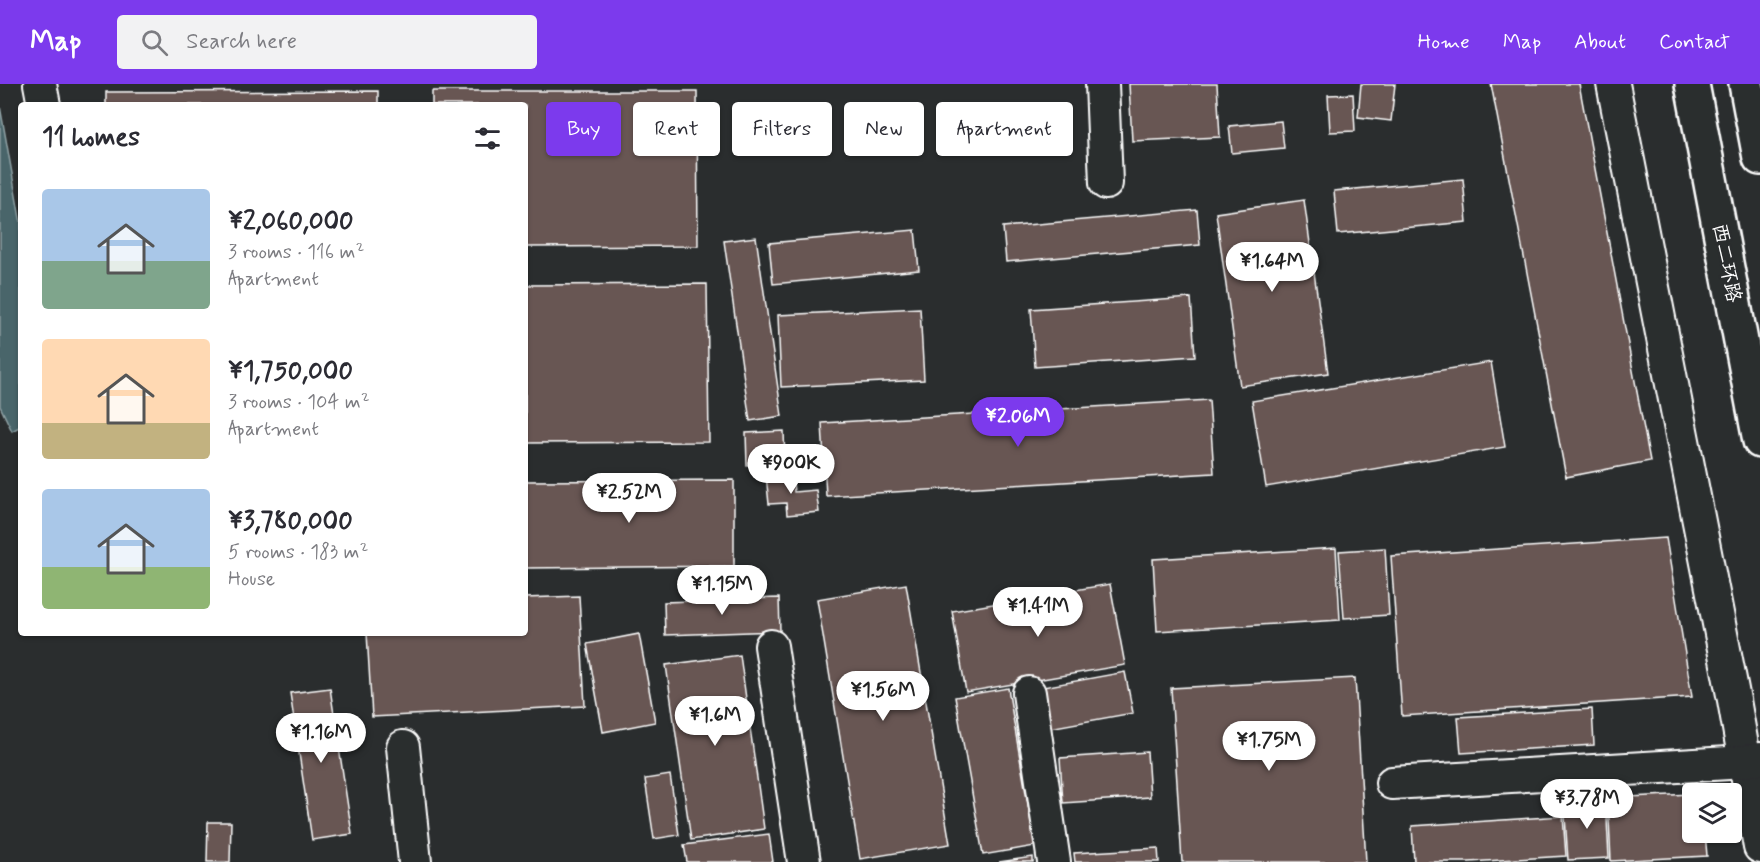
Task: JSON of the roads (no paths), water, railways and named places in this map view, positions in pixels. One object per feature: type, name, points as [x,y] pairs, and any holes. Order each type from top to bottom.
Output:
[{"type":"main road","name":"西二环路","points":[[1692,84],[1760,441]]},
{"type":"main road","points":[[1746,84],[1760,158]]},
{"type":"street","points":[[40,84],[43,102]]},
{"type":"street","points":[[1102,84],[1106,183]]},
{"type":"street","points":[[1613,84],[1753,760],[1760,847]]},
{"type":"street","points":[[771,646],[804,862]]},
{"type":"street","points":[[1029,693],[1054,862]]},
{"type":"street","points":[[403,747],[414,862]]},
{"type":"street","points":[[1392,783],[1753,760]]},
{"type":"water","points":[[0,106],[18,207],[18,428],[12,431],[0,406]]}]
